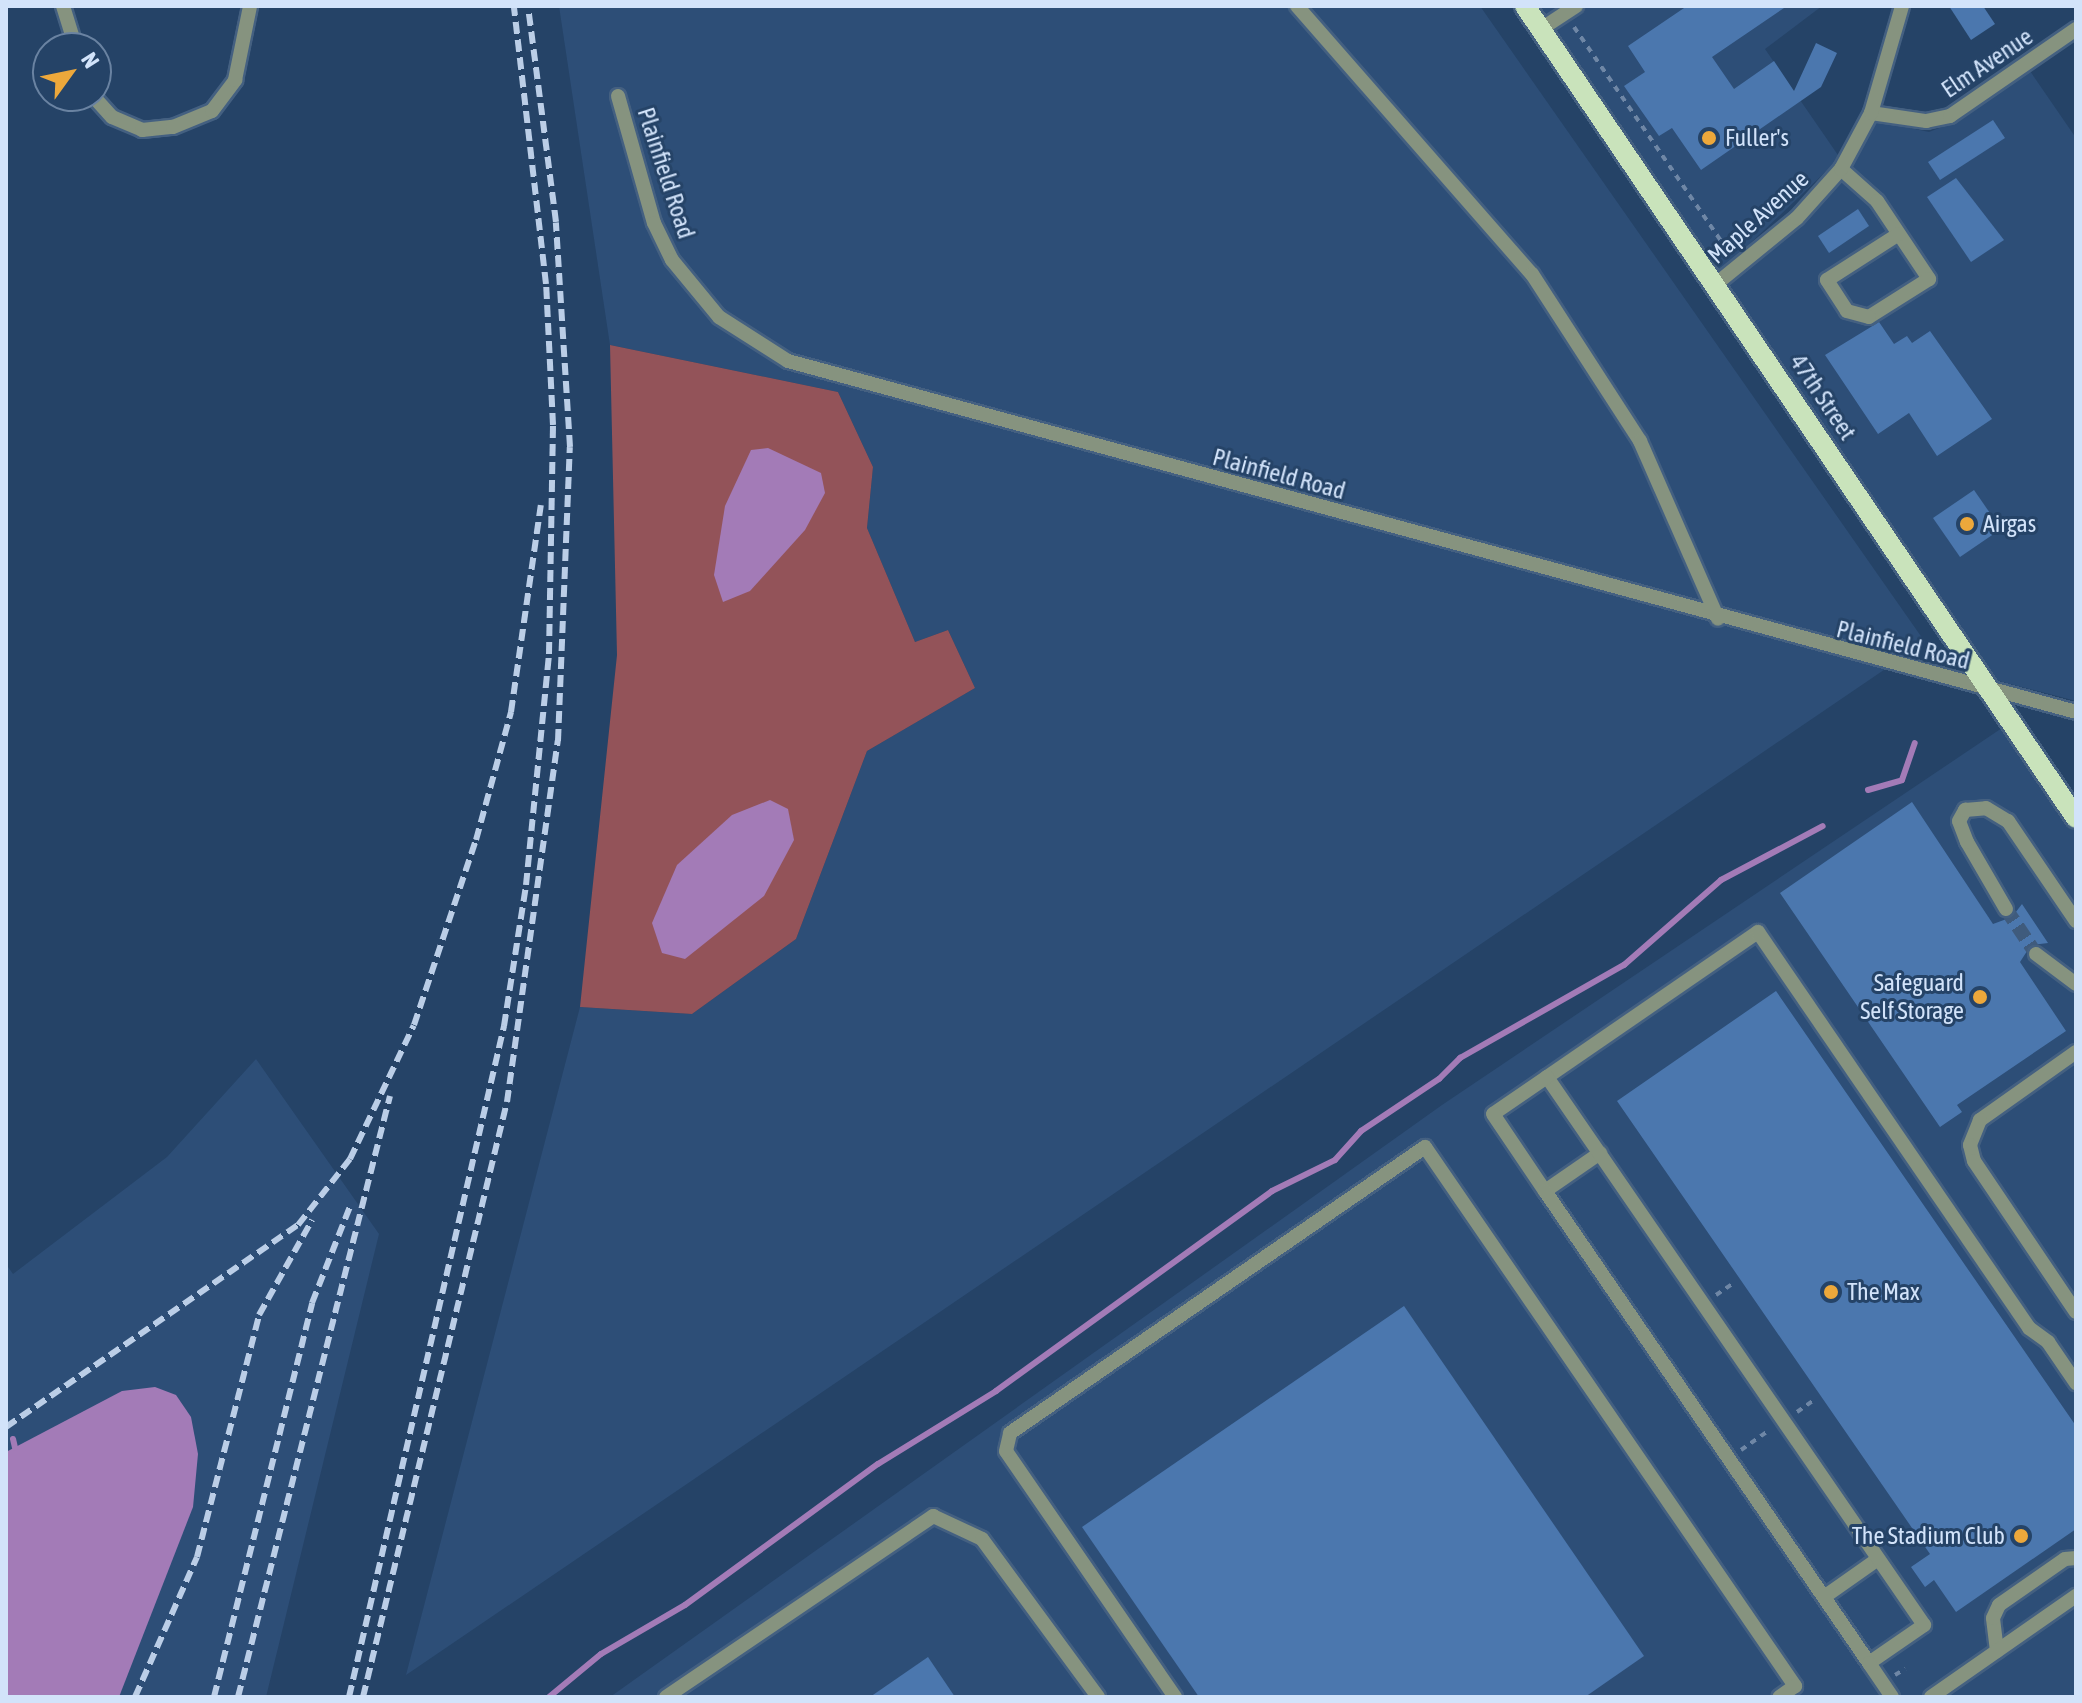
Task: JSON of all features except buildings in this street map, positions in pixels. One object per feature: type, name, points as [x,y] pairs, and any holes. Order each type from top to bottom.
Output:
[{"type":"main road","name":"47th Street","points":[[1525,6],[2076,818]]},
{"type":"street","points":[[63,6],[71,32]]},
{"type":"street","points":[[107,112],[142,130],[173,127],[212,111],[235,80],[250,6]]},
{"type":"street","points":[[1297,6],[1532,274],[1640,441],[1718,619]]},
{"type":"street","name":"Maple Avenue","points":[[1716,284],[1797,218],[1841,169],[1871,113],[1902,6]]},
{"type":"street","points":[[1541,29],[1570,10]]},
{"type":"street","name":"Elm Avenue","points":[[1871,113],[1926,121],[1950,116],[2076,29]]},
{"type":"street","name":"Plainfield Road","points":[[618,96],[654,223],[672,260],[719,317],[788,361],[1718,619],[2076,712]]},
{"type":"street","points":[[1841,169],[1877,201],[1899,234],[1929,279],[1869,317],[1847,311],[1827,280],[1899,234]]},
{"type":"street","points":[[2006,909],[1967,842],[1959,821],[1965,810],[1986,808],[2008,821],[2076,921]]},
{"type":"street","points":[[1892,1697],[1493,1114],[1758,932],[2029,1328],[2048,1342],[2076,1383]]},
{"type":"street","points":[[2036,954],[2076,984]]},
{"type":"street","points":[[2076,1052],[1980,1120],[1970,1145],[1974,1161],[2076,1312]]},
{"type":"street","points":[[1547,1077],[1924,1625],[1869,1663]]},
{"type":"street","points":[[1175,1697],[1006,1451],[1010,1433],[1425,1147],[1795,1686],[1779,1697]]},
{"type":"street","points":[[1545,1191],[1600,1153]]},
{"type":"street","points":[[666,1697],[933,1516],[982,1539],[1098,1697]]},
{"type":"street","points":[[1997,1651],[1993,1618],[1999,1605],[2065,1559],[2076,1558]]},
{"type":"street","points":[[1824,1597],[1878,1559]]},
{"type":"street","points":[[1931,1697],[2076,1596]]},
{"type":"path","points":[[1570,10],[1738,266]]},
{"type":"shaded area","points":[[559,6],[1480,6],[1925,642],[406,1675],[580,1007],[692,1014],[796,939],[867,751],[975,688],[948,630],[915,642],[867,528],[873,467],[838,392],[610,345]]},
{"type":"shaded area","points":[[1535,6],[1822,6],[1765,49],[1840,158],[1718,274]]},
{"type":"shaded area","points":[[2030,71],[2076,138],[2076,701],[1991,679],[1724,285],[1800,223],[1851,166],[1874,120],[1929,132],[1962,119]]},
{"type":"shaded area","points":[[610,345],[838,392],[873,467],[867,528],[915,642],[948,630],[975,688],[867,751],[796,939],[692,1014],[580,1007],[617,655]]},
{"type":"shaded area","points":[[768,448],[821,473],[825,493],[805,530],[750,591],[723,602],[714,575],[725,506],[751,450]]},
{"type":"shaded area","points":[[2005,726],[2076,831],[2076,1697],[610,1697],[1442,1105]]},
{"type":"shaded area","points":[[770,800],[788,809],[794,840],[764,896],[685,959],[662,953],[652,923],[677,865],[732,815]]},
{"type":"shaded area","points":[[256,1059],[379,1234],[266,1697],[6,1697],[6,1264],[13,1274],[167,1157]]},
{"type":"shaded area","points":[[155,1387],[176,1395],[191,1417],[198,1454],[193,1507],[119,1697],[6,1697],[6,1452],[122,1391]]},
{"type":"waterway","points":[[1868,790],[1902,780],[1915,743]]},
{"type":"waterway","points":[[549,1697],[601,1654],[685,1605],[878,1464],[996,1391],[1272,1191],[1335,1160],[1361,1131],[1439,1079],[1460,1058],[1624,965],[1721,880],[1823,826]]},
{"type":"waterway","points":[[13,1439],[15,1448]]},
{"type":"tunnel","points":[[2006,909],[2036,954]]},
{"type":"railway","points":[[349,1697],[504,1026],[526,885],[549,654],[553,425],[546,284],[514,6]]},
{"type":"railway","points":[[363,1697],[507,1102],[558,741],[570,447],[556,222],[528,6]]},
{"type":"railway","points":[[6,1427],[298,1225],[350,1159],[414,1025],[476,840],[511,712],[541,505]]},
{"type":"railway","points":[[238,1697],[390,1096]]},
{"type":"railway","points":[[214,1697],[312,1303],[351,1204]]},
{"type":"railway","points":[[135,1697],[197,1557],[259,1315],[312,1220]]},
{"type":"place","name":"Fuller's","points":[[1709,138]]},
{"type":"place","name":"Airgas","points":[[1967,524]]},
{"type":"place","name":"Safeguard Self Storage","points":[[1980,997]]},
{"type":"place","name":"The Max","points":[[1831,1292]]},
{"type":"place","name":"The Stadium Club","points":[[2021,1536]]}]
